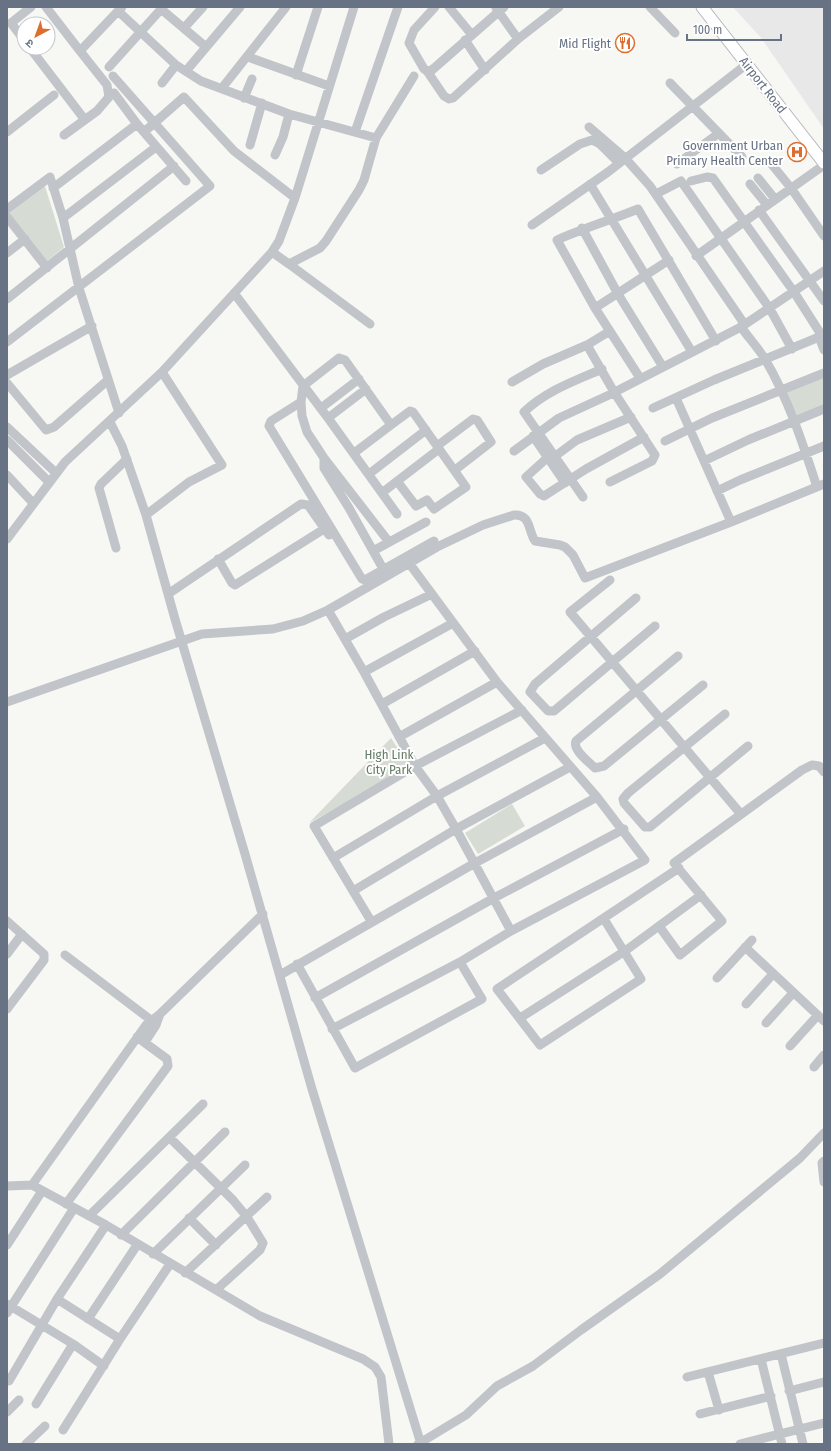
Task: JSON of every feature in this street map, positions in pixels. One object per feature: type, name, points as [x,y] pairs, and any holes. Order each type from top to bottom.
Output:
[{"type":"main road","name":"Airport Road","points":[[702,7],[824,164]]},
{"type":"main road","name":"Airport Road","points":[[711,7],[824,152]]},
{"type":"street","points":[[20,16],[31,7]]},
{"type":"street","points":[[46,7],[107,85],[109,94],[106,102],[64,135]]},
{"type":"street","points":[[184,28],[202,7]]},
{"type":"street","points":[[186,71],[240,7]]},
{"type":"street","points":[[222,88],[286,7]]},
{"type":"street","points":[[296,75],[318,7]]},
{"type":"street","points":[[7,539],[56,473],[82,445],[110,422],[162,372],[272,252],[280,241],[295,198],[354,7]]},
{"type":"street","points":[[355,132],[398,7]]},
{"type":"street","points":[[435,7],[414,30],[409,43],[424,69],[427,71],[444,96],[449,99],[453,98],[518,39],[559,7]]},
{"type":"street","points":[[449,7],[485,70]]},
{"type":"street","points":[[650,7],[675,33]]},
{"type":"street","points":[[110,67],[162,8],[206,47]]},
{"type":"street","points":[[80,51],[120,9],[140,32],[176,65],[201,81],[289,114],[376,138]]},
{"type":"street","points":[[427,71],[432,70],[499,9],[518,39]]},
{"type":"street","points":[[16,19],[11,23],[16,30]]},
{"type":"street","points":[[36,56],[85,120]]},
{"type":"street","points":[[248,57],[329,86]]},
{"type":"street","points":[[532,225],[622,161],[747,64]]},
{"type":"street","points":[[162,82],[176,65]]},
{"type":"street","points":[[7,342],[210,186],[113,76]]},
{"type":"street","points":[[289,264],[320,248],[326,242],[364,180],[376,138],[414,76]]},
{"type":"street","points":[[244,98],[252,79]]},
{"type":"street","points":[[670,83],[742,156]]},
{"type":"street","points":[[114,93],[137,124],[186,181]]},
{"type":"street","points":[[7,132],[54,96]]},
{"type":"street","points":[[144,132],[184,97],[234,151],[295,198]]},
{"type":"street","points":[[250,145],[262,103]]},
{"type":"street","points":[[275,155],[283,137],[289,114]]},
{"type":"street","points":[[53,188],[137,124]]},
{"type":"street","points":[[589,127],[656,194],[696,256],[743,322],[741,327]]},
{"type":"street","points":[[677,164],[719,133]]},
{"type":"street","points":[[541,170],[580,144],[592,140],[600,144],[622,161]]},
{"type":"street","points":[[63,218],[156,147]]},
{"type":"street","points":[[770,161],[824,236]]},
{"type":"street","points":[[696,256],[824,164]]},
{"type":"street","points":[[7,299],[174,166]]},
{"type":"street","points":[[7,210],[50,177],[71,248],[79,288],[119,413]]},
{"type":"street","points":[[691,181],[707,177],[713,178],[794,292],[822,336],[824,350]]},
{"type":"street","points":[[758,178],[775,200]]},
{"type":"street","points":[[656,194],[681,181],[719,238],[770,309],[792,349]]},
{"type":"street","points":[[590,184],[692,352]]},
{"type":"street","points":[[750,184],[763,207],[824,301]]},
{"type":"street","points":[[640,378],[595,308],[557,240],[582,228],[612,220],[638,209],[716,341]]},
{"type":"street","points":[[7,217],[47,268]]},
{"type":"street","points":[[582,228],[618,294],[663,367]]},
{"type":"street","points":[[7,253],[25,239]]},
{"type":"street","points":[[272,252],[370,324]]},
{"type":"street","points":[[595,308],[669,260]]},
{"type":"street","points":[[514,451],[535,434],[559,418],[716,341],[741,327],[770,309],[824,271]]},
{"type":"street","points":[[234,292],[383,492],[397,514]]},
{"type":"street","points":[[7,375],[92,326]]},
{"type":"street","points":[[301,402],[271,421],[269,424],[270,428],[361,579],[365,580],[385,573],[409,563],[468,532],[503,517],[519,514],[526,518],[535,542],[560,545],[570,551],[585,578],[821,486],[806,454],[780,390],[765,359],[741,327]]},
{"type":"street","points":[[512,382],[543,364],[587,345],[610,331]]},
{"type":"street","points":[[653,408],[714,380],[822,336]]},
{"type":"street","points":[[587,345],[614,392],[655,455],[654,459],[610,482]]},
{"type":"street","points":[[389,542],[357,502],[332,466],[324,458],[305,427],[301,402],[303,386],[342,358],[392,425]]},
{"type":"street","points":[[583,497],[568,481],[550,457],[535,434],[524,412],[536,400],[550,392],[602,369]]},
{"type":"street","points":[[146,515],[189,482],[222,465],[162,372]]},
{"type":"street","points":[[665,441],[719,415],[824,373]]},
{"type":"street","points":[[321,408],[359,379]]},
{"type":"street","points":[[7,383],[46,430],[54,427],[108,380]]},
{"type":"street","points":[[328,418],[366,389]]},
{"type":"street","points":[[676,398],[731,522]]},
{"type":"street","points":[[704,461],[793,421],[824,409]]},
{"type":"street","points":[[354,453],[412,411],[466,487],[435,509],[427,500],[416,506],[397,481]]},
{"type":"street","points":[[631,417],[577,440],[527,474],[529,481],[540,494],[546,496],[568,481],[644,437]]},
{"type":"street","points":[[383,492],[473,419],[476,419],[491,440],[491,444],[455,470]]},
{"type":"street","points":[[110,422],[127,459],[146,515],[181,640],[263,914],[336,1169],[420,1443],[466,1415],[478,1405],[491,1390],[534,1366],[581,1330],[660,1274],[800,1158],[824,1133]]},
{"type":"street","points":[[7,427],[56,473]]},
{"type":"street","points":[[369,474],[426,430]]},
{"type":"street","points":[[7,440],[49,482]]},
{"type":"street","points":[[717,491],[740,480],[824,446]]},
{"type":"street","points":[[324,458],[324,468],[349,508],[385,573]]},
{"type":"street","points":[[116,548],[99,488],[101,484],[127,459]]},
{"type":"street","points":[[7,475],[33,503]]},
{"type":"street","points":[[349,508],[357,502]]},
{"type":"street","points":[[168,594],[218,559],[305,503],[308,505],[326,532],[235,585],[232,583],[218,559]]},
{"type":"street","points":[[373,551],[426,522]]},
{"type":"street","points":[[7,702],[181,640],[202,634],[273,629],[289,626],[328,610],[434,541]]},
{"type":"street","points":[[332,1028],[460,962],[511,931],[645,860],[624,829],[497,682],[409,563]]},
{"type":"street","points":[[610,580],[567,609],[740,813]]},
{"type":"street","points":[[344,639],[432,594]]},
{"type":"street","points":[[636,598],[535,684],[530,692],[548,712],[552,712],[655,626]]},
{"type":"street","points":[[328,610],[382,704],[415,766],[437,796],[456,829],[511,931]]},
{"type":"street","points":[[364,672],[453,623]]},
{"type":"street","points":[[382,704],[475,651]]},
{"type":"street","points":[[678,656],[576,741],[576,747],[584,758],[595,768],[604,766],[702,684]]},
{"type":"street","points":[[399,736],[497,682]]},
{"type":"street","points":[[371,921],[314,826],[415,766],[522,710]]},
{"type":"street","points":[[725,714],[628,793],[623,799],[624,803],[645,826],[650,827],[748,746]]},
{"type":"street","points":[[333,858],[437,796],[545,738]]},
{"type":"street","points":[[659,926],[680,955],[722,921],[674,862],[740,813],[807,767],[812,765],[819,766],[824,772]]},
{"type":"street","points":[[353,891],[456,829],[570,767]]},
{"type":"street","points":[[280,975],[371,921],[597,797]]},
{"type":"street","points":[[315,998],[494,898],[624,829]]},
{"type":"street","points":[[604,918],[641,979],[540,1045],[497,989],[679,868]]},
{"type":"street","points":[[520,1018],[625,951],[701,895]]},
{"type":"street","points":[[32,1185],[137,1037],[151,1020],[160,1014],[263,914]]},
{"type":"street","points":[[7,921],[44,954],[44,960],[7,1009]]},
{"type":"street","points":[[7,954],[22,934]]},
{"type":"street","points":[[717,978],[752,940]]},
{"type":"street","points":[[745,947],[821,1018],[790,1046]]},
{"type":"street","points":[[64,955],[151,1020]]},
{"type":"street","points":[[297,964],[354,1068],[482,999],[460,962]]},
{"type":"street","points":[[746,1004],[773,974]]},
{"type":"street","points":[[766,1023],[793,992]]},
{"type":"street","points":[[145,1042],[156,1025],[160,1014]]},
{"type":"street","points":[[104,1366],[73,1344],[8,1307],[70,1206],[168,1066],[167,1059],[137,1037]]},
{"type":"street","points":[[814,1067],[824,1055]]},
{"type":"street","points":[[89,1216],[204,1104]]},
{"type":"street","points":[[121,1235],[225,1132]]},
{"type":"street","points":[[170,1138],[221,1188],[247,1217],[263,1246],[216,1290]]},
{"type":"street","points":[[824,1161],[822,1162],[824,1182]]},
{"type":"street","points":[[152,1254],[245,1165]]},
{"type":"street","points":[[7,1186],[32,1185],[106,1225],[152,1254],[272,1322],[353,1353],[372,1364],[381,1377],[389,1444]]},
{"type":"street","points":[[7,1245],[42,1191]]},
{"type":"street","points":[[186,1272],[267,1197]]},
{"type":"street","points":[[189,1218],[216,1245]]},
{"type":"street","points":[[9,1381],[57,1299],[106,1225]]},
{"type":"street","points":[[88,1319],[137,1245]]},
{"type":"street","points":[[64,1430],[120,1339],[170,1264]]},
{"type":"street","points":[[57,1299],[120,1339]]},
{"type":"street","points":[[687,1377],[761,1360],[824,1343]]},
{"type":"street","points":[[36,1404],[73,1344]]},
{"type":"street","points":[[781,1354],[803,1444]]},
{"type":"street","points":[[761,1360],[782,1444]]},
{"type":"street","points":[[708,1372],[719,1410]]},
{"type":"street","points":[[789,1391],[824,1382]]},
{"type":"street","points":[[700,1414],[771,1396]]},
{"type":"street","points":[[7,1412],[19,1400]]},
{"type":"street","points":[[740,1444],[824,1423]]},
{"type":"street","points":[[26,1444],[45,1426]]},
{"type":"shaded area","points":[[733,7],[824,7],[824,129],[762,39]]},
{"type":"green space","points":[[44,183],[64,247],[45,263],[7,211]]},
{"type":"green space","points":[[824,375],[824,406],[795,419],[783,393]]},
{"type":"green space","name":"High Link City Park","points":[[391,738],[410,767],[309,823]]},
{"type":"green space","points":[[512,804],[525,826],[478,854],[465,833]]},
{"type":"place","name":"Mid Flight","points":[[625,43]]},
{"type":"place","name":"Government Urban Primary Health Center","points":[[797,152]]}]
